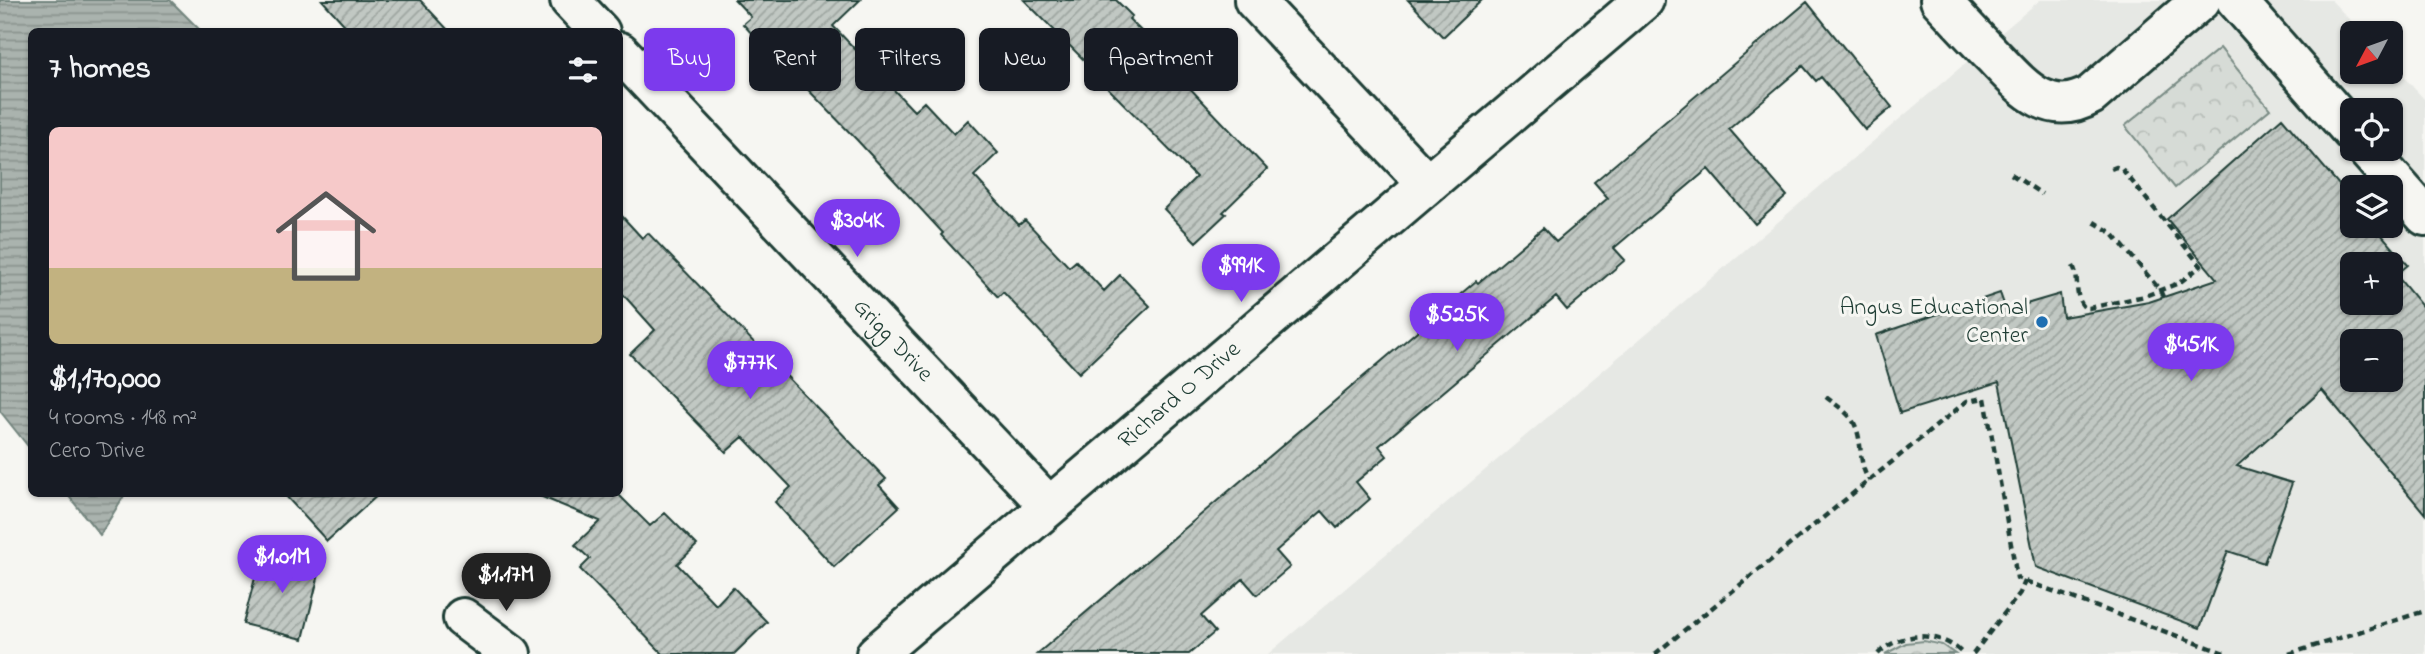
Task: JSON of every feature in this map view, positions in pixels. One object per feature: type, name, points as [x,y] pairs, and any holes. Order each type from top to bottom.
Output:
[{"type":"street","points":[[570,0],[596,28]]},
{"type":"street","points":[[1254,0],[1427,184]]},
{"type":"street","name":"Richard O Drive","points":[[876,654],[1644,0]]},
{"type":"street","points":[[1940,0],[2018,83],[2052,103],[2067,104],[2079,102],[2091,95],[2201,0]]},
{"type":"street","points":[[2236,0],[2340,118]]},
{"type":"street","name":"Grigg Drive","points":[[623,55],[1049,506]]},
{"type":"street","points":[[2377,161],[2425,216]]},
{"type":"street","points":[[463,618],[511,654]]},
{"type":"path","points":[[2073,265],[2077,275],[2078,300],[2085,308],[2145,296],[2179,283],[2201,266],[2122,169],[2111,169]]},
{"type":"path","points":[[2011,174],[2042,194]]},
{"type":"path","points":[[2094,222],[2112,233],[2163,297]]},
{"type":"path","points":[[1826,397],[1840,407],[1855,425],[1864,473],[1870,481]]},
{"type":"path","points":[[1655,654],[1967,401],[1984,398],[2017,578],[2227,654]]},
{"type":"path","points":[[1973,654],[2020,593],[2025,581]]},
{"type":"path","points":[[2289,654],[2425,611]]},
{"type":"path","points":[[1878,654],[1884,647],[1902,638],[1921,636],[1940,639],[1963,654]]},
{"type":"path","points":[[2204,654],[2207,646]]},
{"type":"shaded area","points":[[0,0],[170,0],[198,28],[28,28],[28,446],[0,411]]},
{"type":"shaded area","name":"Angus Educational Center","points":[[2040,0],[2331,0],[2351,21],[2340,21],[2340,84],[2403,84],[2403,76],[2425,100],[2425,654],[1268,654]]},
{"type":"shaded area","points":[[69,497],[123,497],[100,535]]},
{"type":"green space","points":[[2220,48],[2270,109],[2175,188],[2125,126]]},
{"type":"green space","points":[[1924,641],[1942,645],[1955,654],[1885,654],[1906,643]]},
{"type":"building","points":[[322,0],[420,0],[446,28],[347,28]]},
{"type":"building","points":[[735,0],[860,0],[833,26],[835,28],[749,28],[749,31],[743,24],[751,17]]},
{"type":"building","points":[[1024,0],[1116,0],[1132,16],[1129,19],[1138,28],[1084,28],[1084,60],[1070,46],[1070,28],[1052,28]]},
{"type":"building","points":[[1408,0],[1482,0],[1443,37]]},
{"type":"building","points":[[1807,2],[1892,107],[1865,130],[1821,77],[1816,81],[1803,66],[1729,129],[1787,196],[1755,224],[1708,169],[1614,248],[1625,260],[1567,310],[1556,297],[1379,446],[1387,456],[1356,482],[1370,499],[1337,528],[1322,511],[1276,551],[1290,567],[1257,595],[1243,579],[1201,616],[1215,632],[1189,654],[1037,654],[1476,281],[1478,283],[1543,228],[1556,242],[1608,198],[1594,182]]},
{"type":"building","points":[[841,34],[855,49],[855,91],[895,91],[914,111],[924,102],[954,134],[968,120],[998,153],[974,176],[1019,225],[1025,220],[1069,267],[1076,261],[1104,291],[1120,275],[1150,306],[1079,373],[1003,292],[998,297],[809,91],[841,91]]},
{"type":"building","points":[[1111,91],[1193,91],[1267,169],[1196,242],[1164,209],[1196,177]]},
{"type":"building","name":"Angus Educational Center","points":[[2282,118],[2340,186],[2340,238],[2384,238],[2397,252],[2340,252],[2340,315],[2403,315],[2403,283],[2425,310],[2425,514],[2322,390],[2237,466],[2292,483],[2264,563],[2228,551],[2200,628],[2036,567],[1999,382],[1900,413],[1876,335],[2000,293],[2006,310],[2060,294],[2063,317],[2149,302],[2217,279],[2167,219]]},
{"type":"building","points":[[623,217],[642,238],[648,233],[886,479],[879,485],[899,507],[834,567],[775,502],[791,487],[743,437],[726,452],[630,354],[655,330],[623,294]]},
{"type":"building","points":[[287,497],[376,497],[327,541]]},
{"type":"building","points":[[542,497],[621,497],[650,526],[665,513],[697,545],[677,564],[716,605],[733,587],[767,622],[734,654],[663,654],[580,569],[590,559],[575,545],[600,521]]},
{"type":"building","points":[[262,551],[321,566],[303,639],[243,624]]},
{"type":"place","name":"Angus Educational Center","points":[[2042,322]]}]
